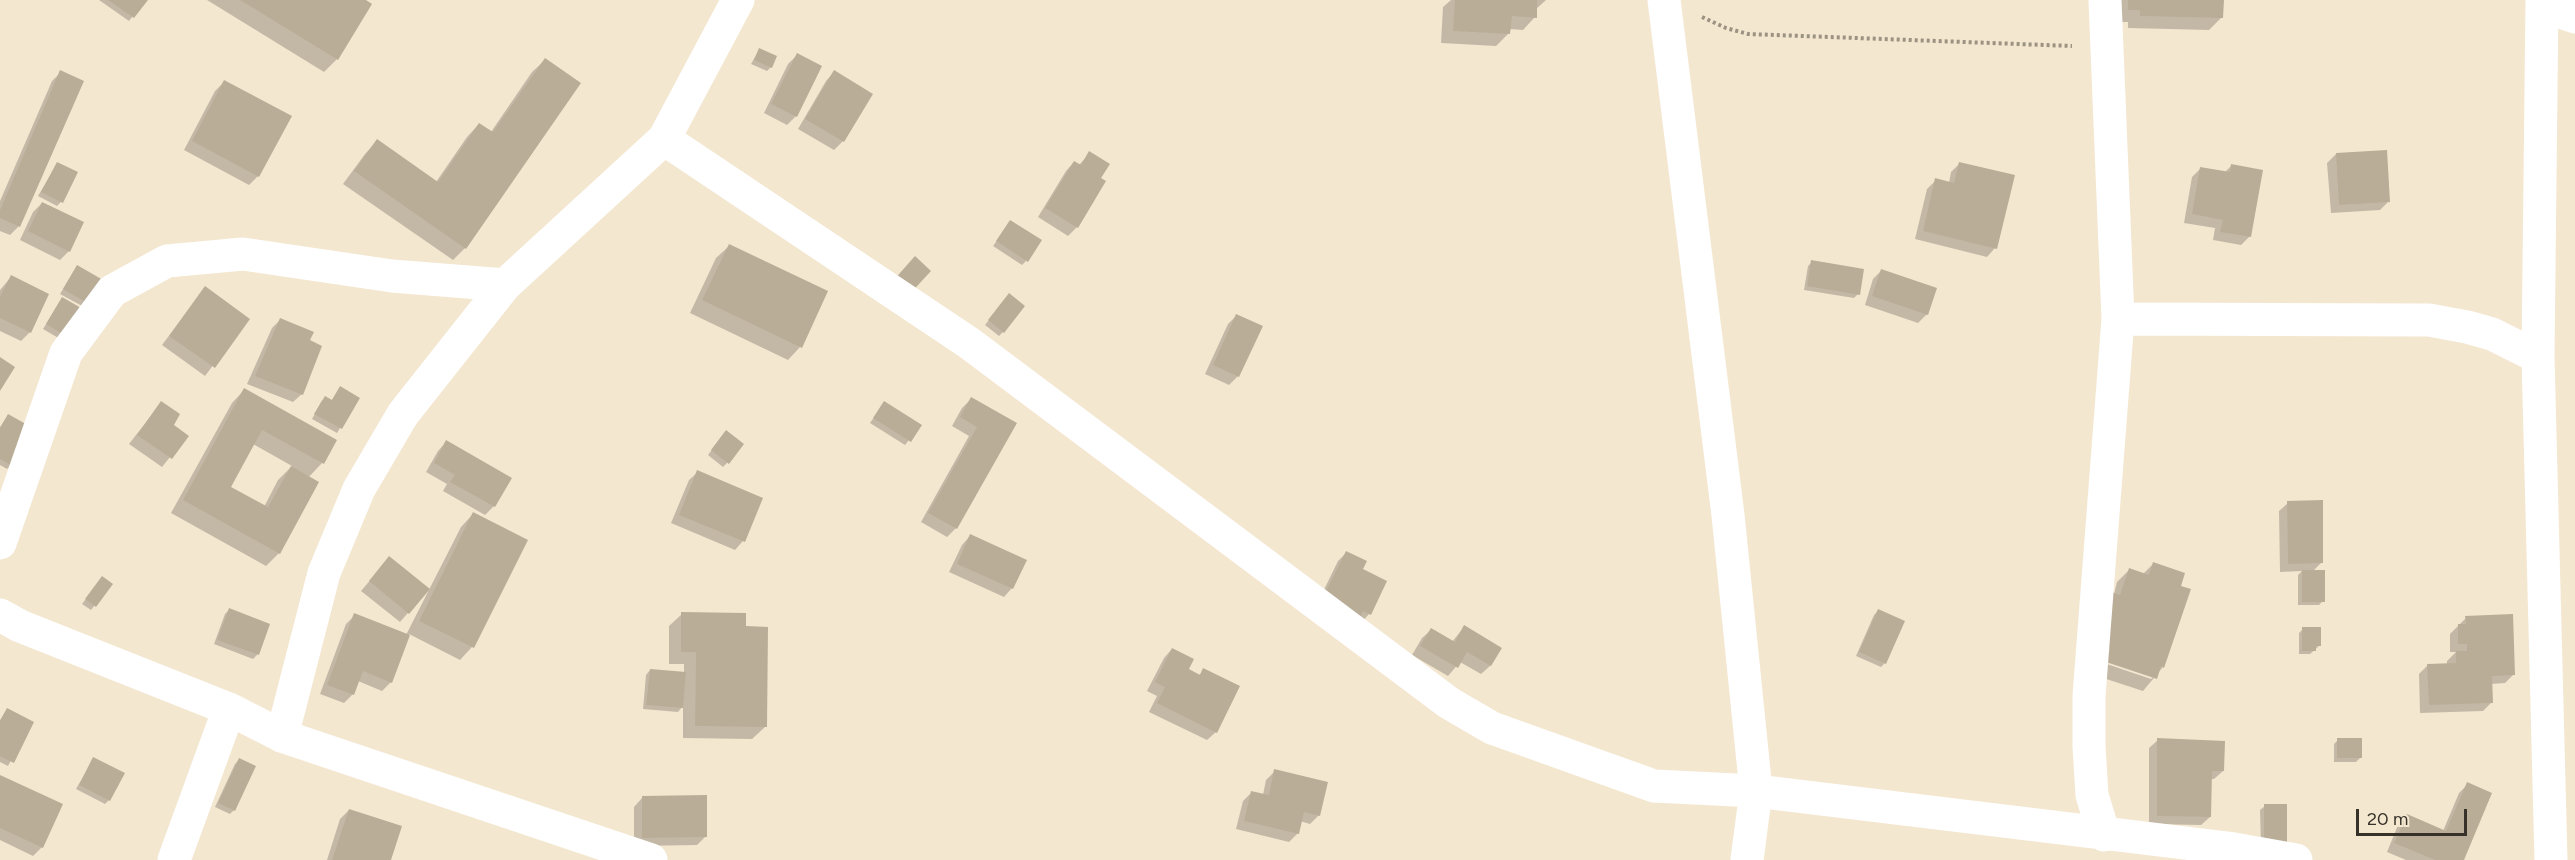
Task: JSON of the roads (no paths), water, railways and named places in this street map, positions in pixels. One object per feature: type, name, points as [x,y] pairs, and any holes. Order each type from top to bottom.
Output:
[{"type":"street","points":[[282,736],[324,573],[359,489],[403,414],[505,285],[664,139],[738,0]]},
{"type":"street","points":[[1664,0],[1728,515],[1756,791],[1748,860]]},
{"type":"street","points":[[2104,835],[2092,795],[2089,696],[2118,319],[2105,0]]},
{"type":"street","points":[[2551,860],[2538,357],[2542,3],[2575,17]]},
{"type":"street","points":[[664,139],[969,343],[1469,717],[1492,728],[1654,786],[1756,791],[2234,849],[2296,860]]},
{"type":"street","points":[[0,543],[66,354],[112,291],[167,261],[243,254],[392,276],[505,285]]},
{"type":"street","points":[[2118,319],[2429,320],[2492,334],[2538,357]]},
{"type":"street","points":[[0,615],[20,626],[229,709],[282,736],[651,860]]},
{"type":"street","points":[[174,860],[229,709]]}]
